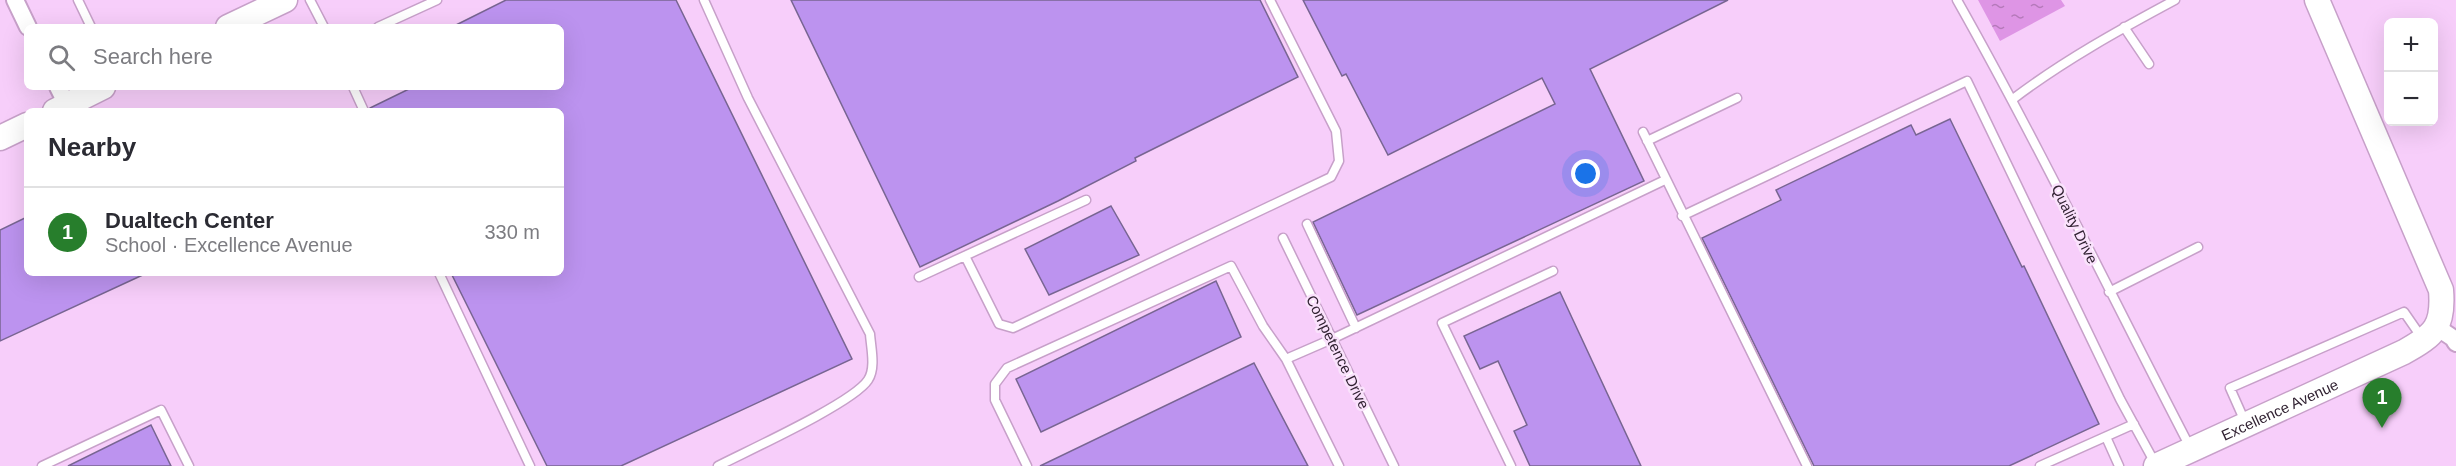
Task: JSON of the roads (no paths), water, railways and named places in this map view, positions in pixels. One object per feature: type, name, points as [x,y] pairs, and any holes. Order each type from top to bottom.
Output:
[{"type":"street","points":[[15,0],[27,24]]},
{"type":"street","points":[[234,24],[285,0]]},
{"type":"street","points":[[2317,0],[2441,290],[2443,307],[2430,341]]},
{"type":"street","points":[[60,101],[94,90]]},
{"type":"street","points":[[0,138],[24,126]]},
{"type":"street","name":"Excellence Avenue","points":[[2156,466],[2430,341]]},
{"type":"lane","points":[[78,0],[90,24]]},
{"type":"lane","points":[[310,0],[322,24]]},
{"type":"lane","points":[[385,24],[437,0]]},
{"type":"lane","points":[[704,0],[748,98],[870,334],[872,366],[868,380],[840,403],[718,466]]},
{"type":"lane","points":[[965,256],[999,324],[1013,328],[1331,177],[1339,161],[1336,132],[1270,0]]},
{"type":"lane","name":"Quality Drive","points":[[1956,0],[2013,99],[2109,292],[2192,449]]},
{"type":"lane","points":[[2013,99],[2039,79],[2124,27],[2175,0]]},
{"type":"lane","points":[[2124,27],[2149,64]]},
{"type":"lane","points":[[1682,216],[1967,81],[2156,466]]},
{"type":"lane","points":[[354,90],[363,108]]},
{"type":"lane","points":[[1647,141],[1737,98]]},
{"type":"lane","points":[[1643,132],[1682,216],[1807,466]]},
{"type":"lane","points":[[1286,359],[1356,328],[1665,180]]},
{"type":"lane","points":[[919,277],[1086,200]]},
{"type":"lane","points":[[1307,224],[1356,328]]},
{"type":"lane","name":"Competence Drive","points":[[1284,238],[1394,466]]},
{"type":"lane","points":[[2109,292],[2198,248]]},
{"type":"lane","points":[[1027,466],[995,400],[995,384],[1006,368],[1232,266],[1263,326],[1286,359],[1339,466]]},
{"type":"lane","points":[[1511,466],[1442,323],[1553,271]]},
{"type":"lane","points":[[441,276],[530,466]]},
{"type":"lane","points":[[2246,424],[2230,388],[2404,312],[2430,341]]},
{"type":"lane","points":[[42,466],[161,410],[189,466]]},
{"type":"lane","points":[[2040,466],[2134,424]]},
{"type":"lane","points":[[2106,437],[2119,466]]},
{"type":"water","points":[[1978,0],[2061,0],[2065,6],[2000,41]]},
{"type":"place","name":"Dualtech Center","points":[[2382,428]]}]
